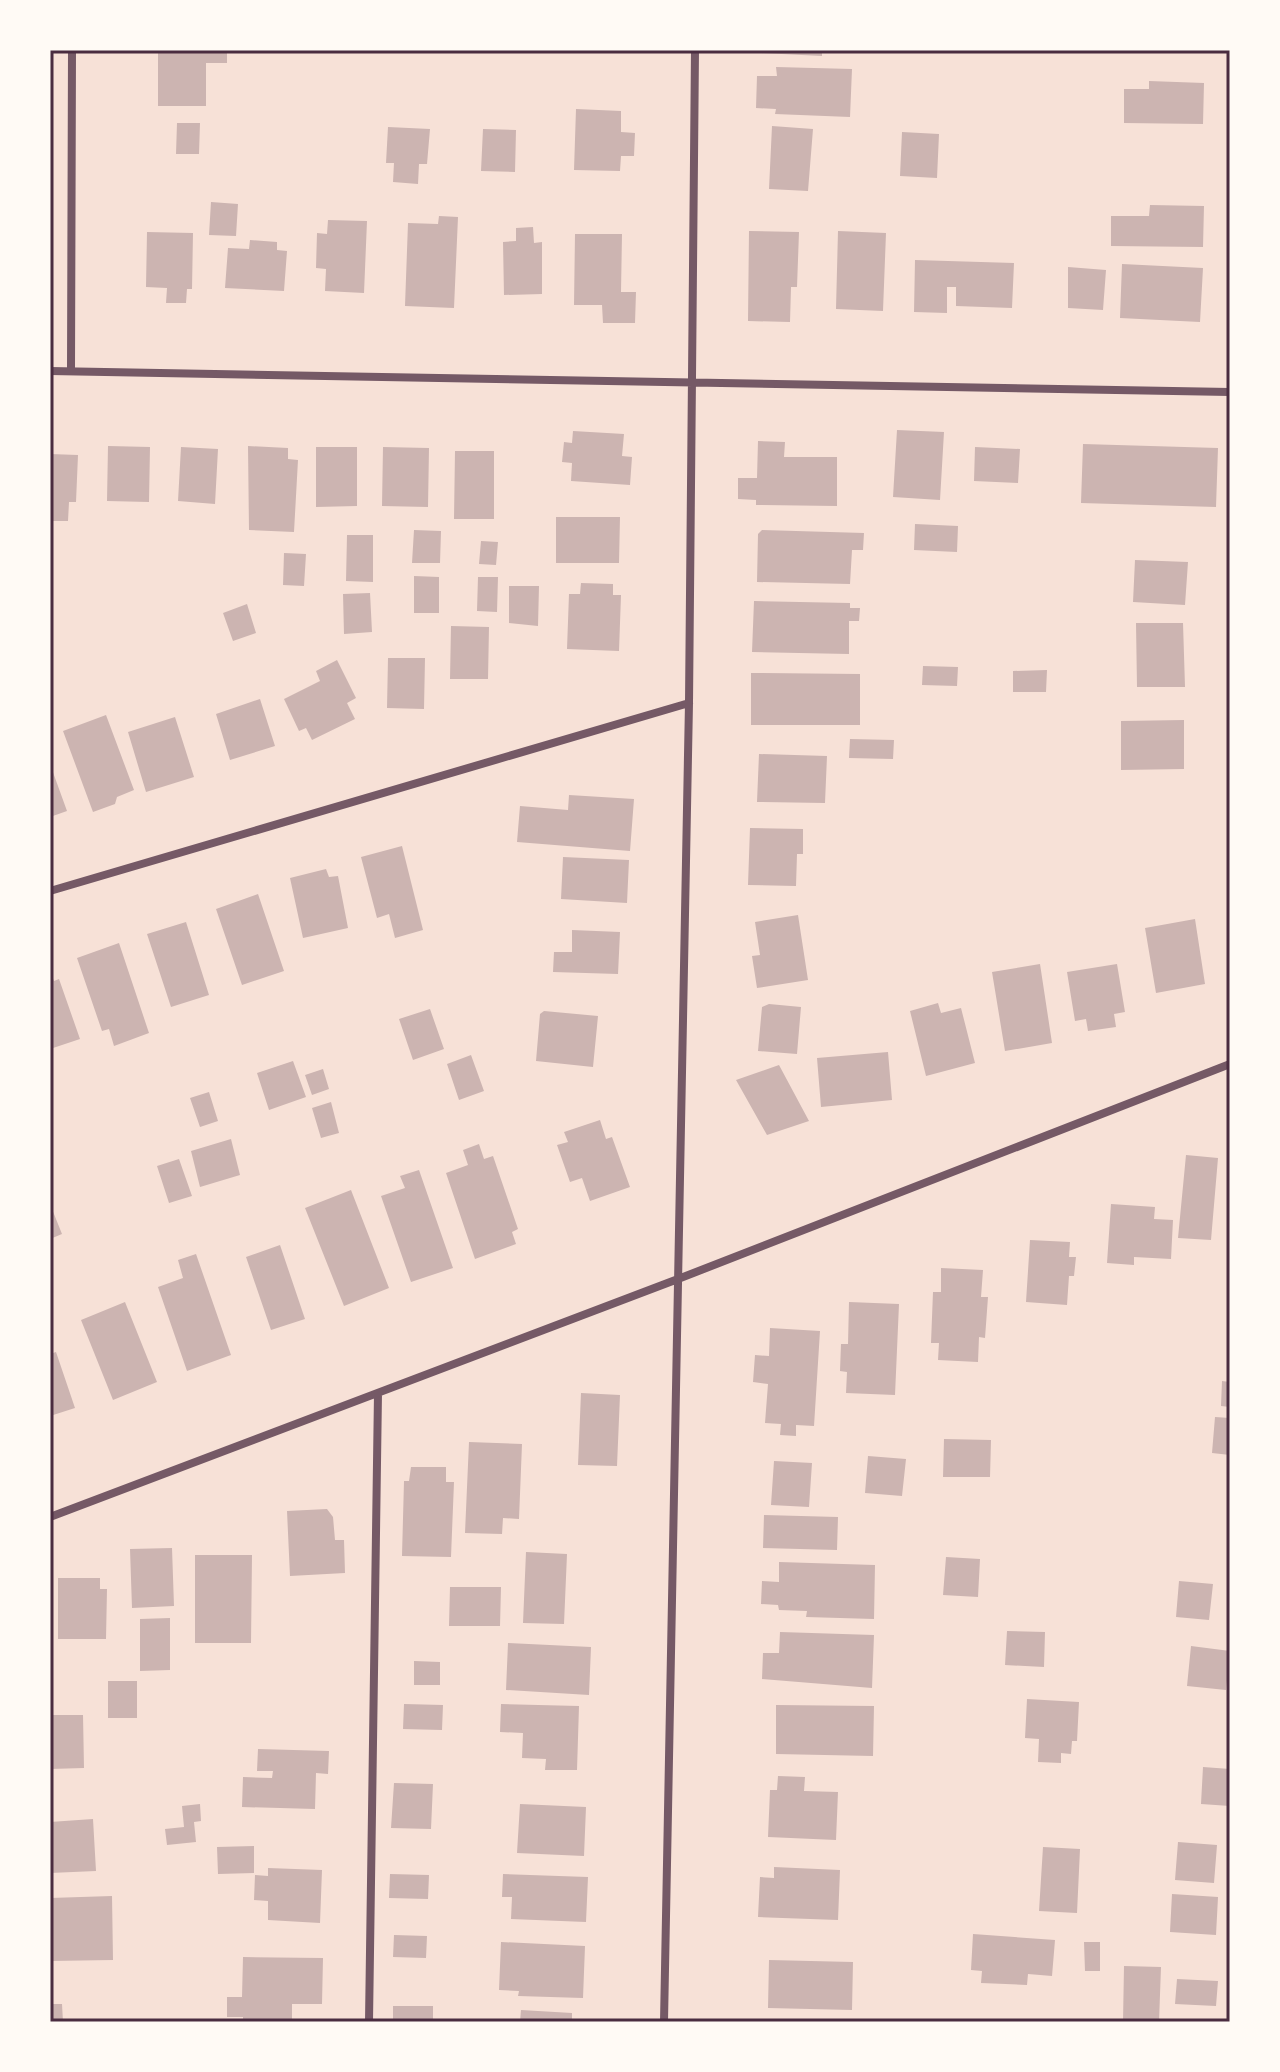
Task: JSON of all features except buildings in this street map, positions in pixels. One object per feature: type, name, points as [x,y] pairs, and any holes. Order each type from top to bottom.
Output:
[{"type":"street","points":[[71,371],[72,50]]},
{"type":"street","points":[[664,2022],[689,703],[695,50]]},
{"type":"street","points":[[50,371],[1230,392]]},
{"type":"street","points":[[50,891],[689,703]]},
{"type":"street","points":[[50,1517],[678,1279],[1230,1064]]},
{"type":"street","points":[[369,2022],[378,1393]]}]
